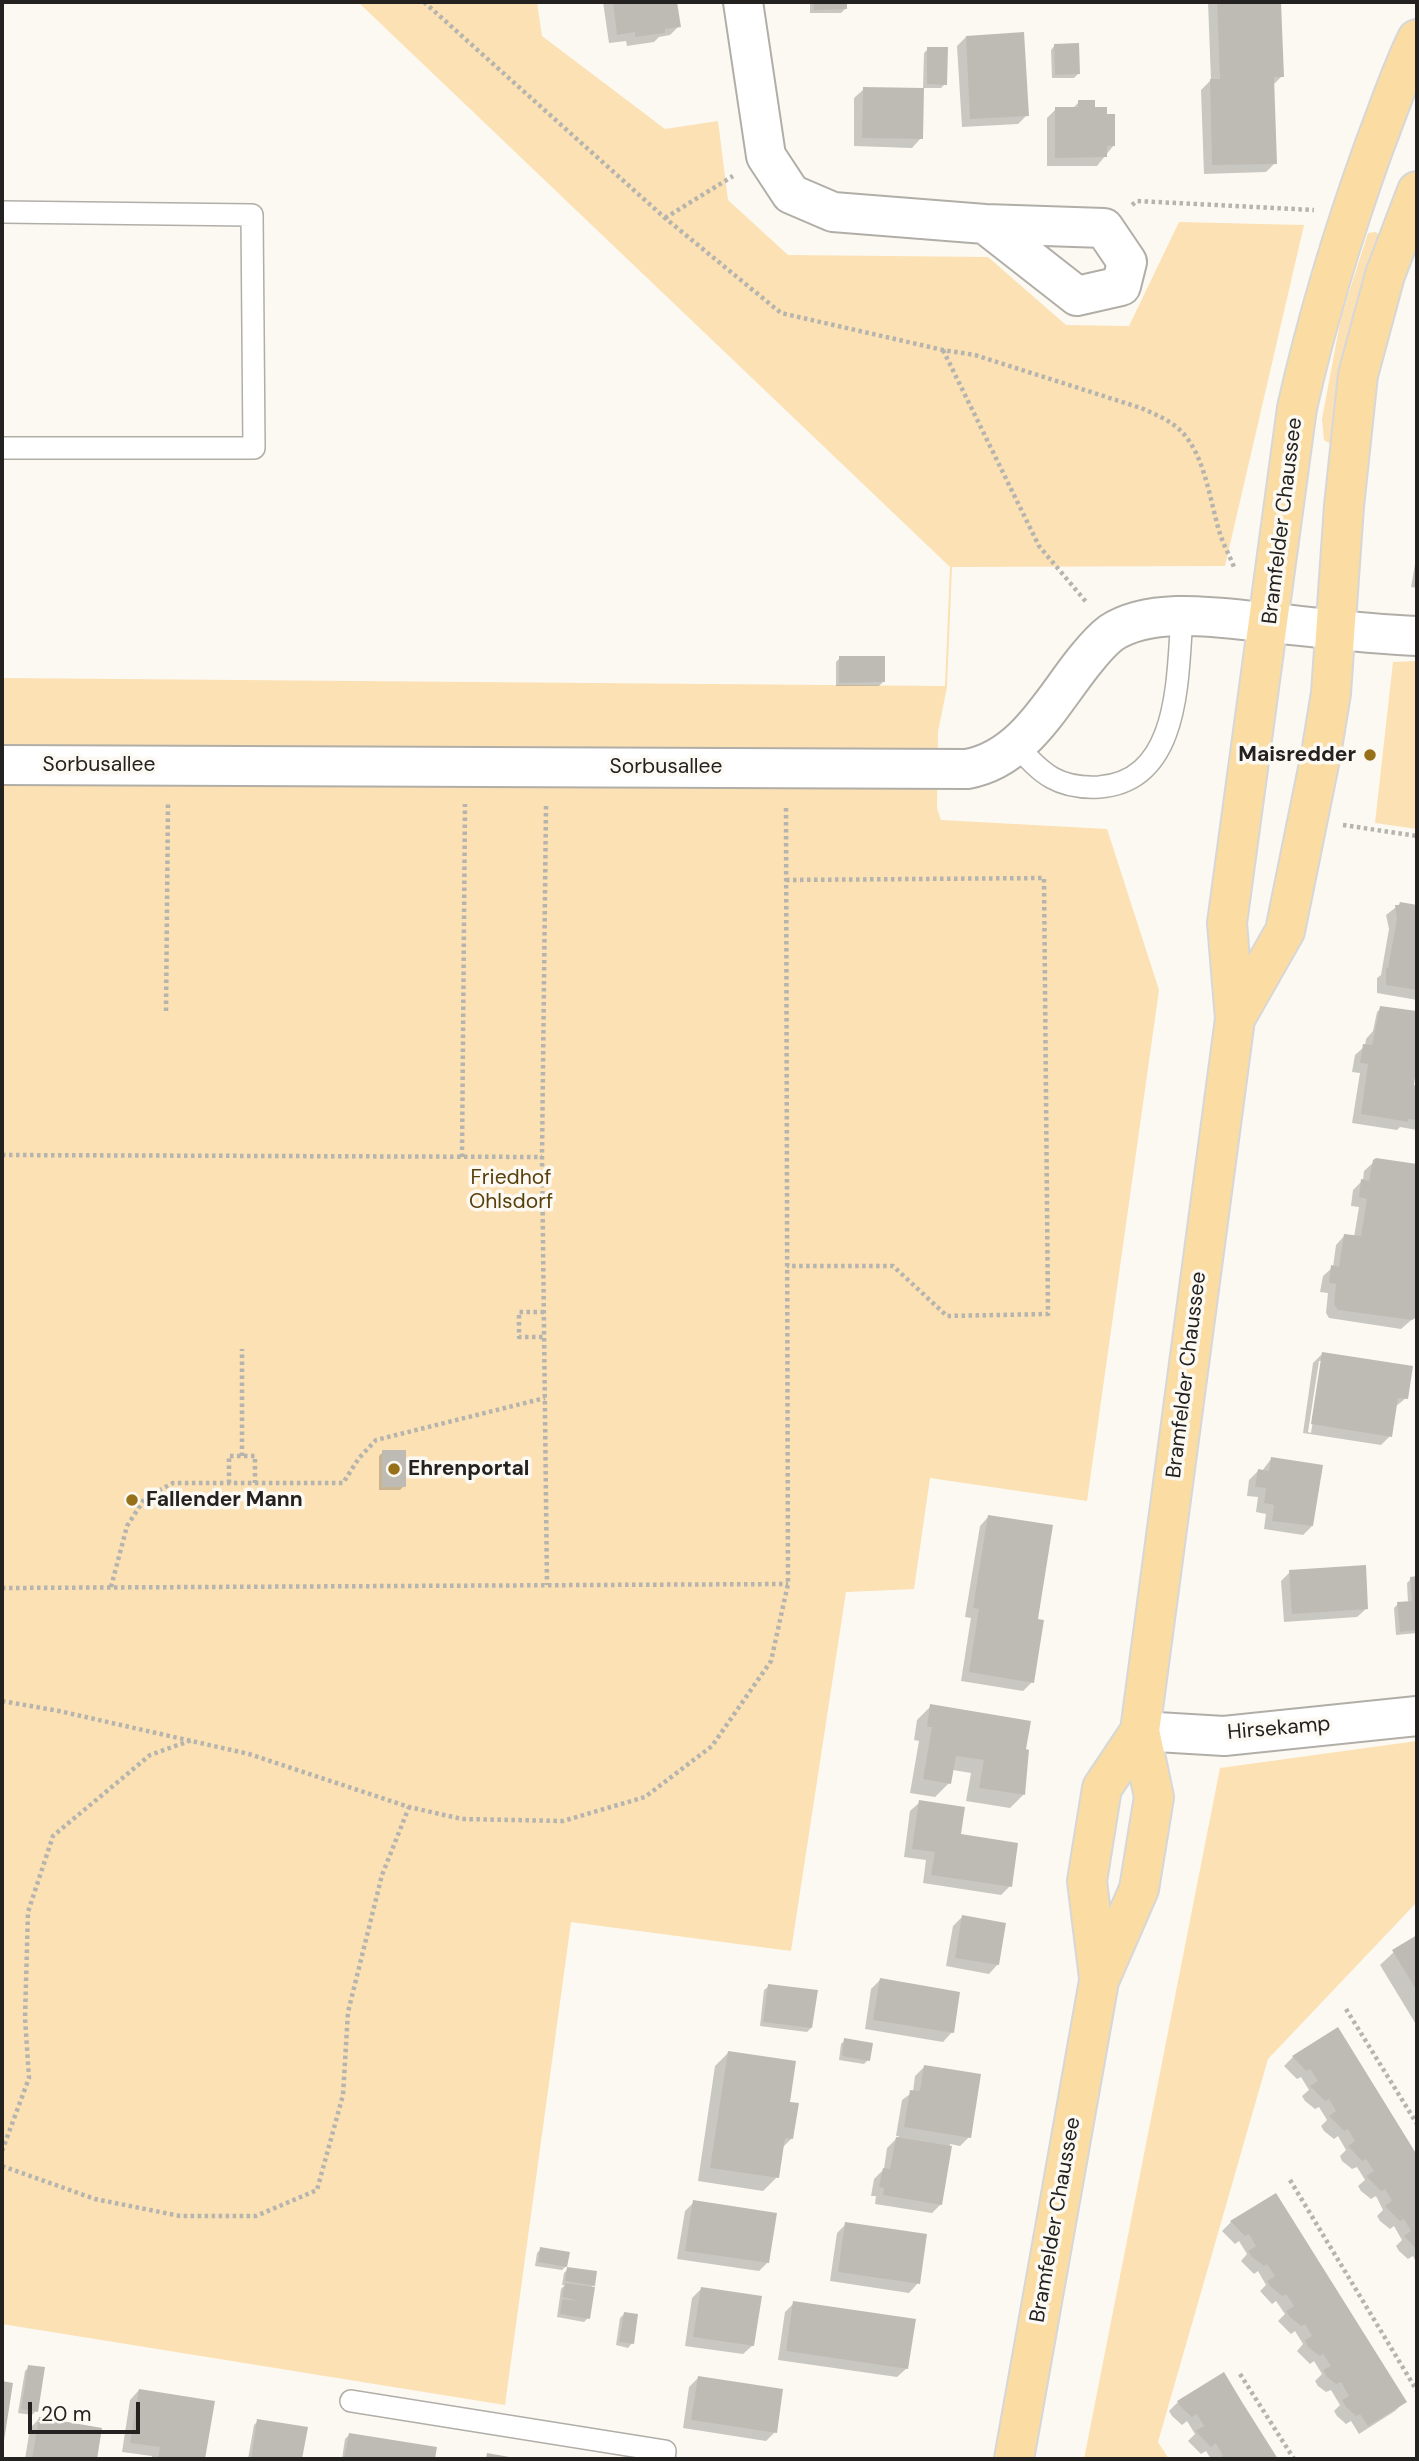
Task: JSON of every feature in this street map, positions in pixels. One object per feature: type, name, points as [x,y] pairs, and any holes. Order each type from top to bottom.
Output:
[{"type":"main road","name":"Bramfelder Chaussee","points":[[1014,2459],[1099,1981],[1139,1889],[1154,1797],[1140,1731],[1235,1020],[1227,923],[1297,408],[1340,244],[1404,67],[1417,39]]},
{"type":"main road","name":"Bramfelder Chaussee","points":[[1235,1020],[1285,932],[1326,729],[1358,374],[1382,286],[1417,191]]},
{"type":"main road","name":"Bramfelder Chaussee","points":[[1099,1981],[1087,1881],[1102,1788],[1140,1731]]},
{"type":"street","points":[[743,2],[766,156],[791,194],[833,212],[985,224],[1104,228],[1128,262],[1121,286],[1077,296],[985,224]]},
{"type":"street","name":"Sorbusallee","points":[[2,765],[967,769],[986,765],[1017,746],[1097,645],[1112,632],[1143,621],[1182,617],[1227,618],[1336,629]]},
{"type":"street","points":[[1336,629],[1417,636]]},
{"type":"street","name":"Hirsekamp","points":[[1140,1731],[1224,1735],[1417,1716]]},
{"type":"lane","points":[[2,212],[252,215],[254,448],[2,448]]},
{"type":"lane","points":[[1017,746],[1040,772],[1054,780],[1072,785],[1107,786],[1138,772],[1157,752],[1170,720],[1175,700],[1182,617]]},
{"type":"lane","points":[[351,2401],[665,2451],[664,2459]]},
{"type":"path","points":[[424,2],[666,218],[780,313],[975,355],[1141,408],[1164,418],[1181,431],[1193,448],[1207,481],[1221,536],[1234,568]]},
{"type":"path","points":[[666,218],[766,156]]},
{"type":"path","points":[[1104,228],[1137,201],[1318,210]]},
{"type":"path","points":[[943,350],[1039,546],[1112,632]]},
{"type":"path","points":[[166,1011],[168,803]]},
{"type":"path","points":[[462,1157],[465,803]]},
{"type":"path","points":[[546,803],[542,1157],[547,1585]]},
{"type":"path","points":[[2,1701],[60,1711],[249,1754],[409,1807],[463,1819],[563,1821],[645,1797],[712,1746],[771,1661],[788,1584],[786,807]]},
{"type":"path","points":[[1308,819],[1417,836]]},
{"type":"path","points":[[786,880],[1044,878],[1048,1314],[947,1316],[892,1266],[787,1266]]},
{"type":"path","points":[[2,1155],[542,1157]]},
{"type":"path","points":[[544,1312],[519,1312],[519,1337],[544,1337]]},
{"type":"path","points":[[242,1349],[242,1456]]},
{"type":"path","points":[[111,1587],[127,1526],[145,1498],[173,1483],[343,1483],[359,1458],[376,1440],[545,1398]]},
{"type":"path","points":[[229,1483],[229,1456],[242,1456],[255,1456],[255,1483]]},
{"type":"path","points":[[2,1587],[788,1584]]},
{"type":"path","points":[[2,2151],[29,2078],[25,2018],[28,1912],[53,1836],[150,1755],[192,1740]]},
{"type":"path","points":[[2,2166],[95,2199],[180,2216],[257,2216],[317,2190],[343,2095],[348,2012],[382,1875],[409,1807]]},
{"type":"path","points":[[1346,2009],[1417,2124]]},
{"type":"path","points":[[1290,2180],[1417,2391]]},
{"type":"path","points":[[1240,2374],[1294,2459]]},
{"type":"green space","name":"Friedhof Ohlsdorf","points":[[358,2],[537,2],[542,36],[665,129],[718,121],[728,200],[788,255],[988,257],[1066,325],[1129,326],[1179,222],[1304,225],[1225,566],[952,567],[947,687],[938,732],[937,808],[941,820],[1107,829],[1159,990],[1087,1501],[930,1478],[914,1589],[846,1592],[791,1951],[571,1922],[505,2405],[2,2324],[2,678],[945,686],[950,567]]},
{"type":"green space","points":[[1376,232],[1382,238],[1334,441],[1329,443],[1324,440],[1322,419],[1341,317],[1368,233]]},
{"type":"green space","points":[[1417,661],[1417,829],[1375,823],[1393,662]]},
{"type":"green space","points":[[1417,1741],[1417,1902],[1268,2059],[1158,2442],[1169,2459],[1084,2459],[1220,1768]]},
{"type":"building","points":[[613,2],[677,2],[681,27],[665,29],[665,33],[635,37],[635,32],[617,35]]},
{"type":"building","points":[[813,2],[847,2],[847,9],[814,10]]},
{"type":"building","points":[[1217,2],[1281,2],[1284,77],[1274,77],[1277,164],[1212,165],[1210,79],[1220,79]]},
{"type":"building","points":[[1024,32],[1029,116],[970,119],[966,36]]},
{"type":"building","points":[[1079,43],[1080,74],[1055,75],[1054,44]]},
{"type":"building","points":[[927,47],[948,47],[947,85],[927,84]]},
{"type":"building","points":[[863,87],[924,88],[923,139],[862,138]]},
{"type":"building","points":[[1078,100],[1095,100],[1095,107],[1107,107],[1107,114],[1115,114],[1115,146],[1107,146],[1107,157],[1055,158],[1055,107],[1078,107]]},
{"type":"building","points":[[839,656],[885,656],[885,682],[839,683]]},
{"type":"building","points":[[1400,902],[1417,905],[1417,990],[1386,985],[1386,967],[1388,968],[1397,919],[1395,905]]},
{"type":"building","points":[[1380,1006],[1417,1011],[1414,1085],[1417,1086],[1417,1120],[1408,1119],[1408,1122],[1361,1114],[1368,1064],[1360,1063],[1363,1044],[1372,1045]]},
{"type":"building","points":[[1376,1158],[1417,1164],[1417,1317],[1412,1320],[1338,1310],[1334,1304],[1336,1284],[1329,1283],[1331,1265],[1339,1267],[1344,1234],[1361,1236],[1367,1199],[1359,1197],[1361,1179],[1369,1181],[1373,1160]]},
{"type":"building","points":[[1322,1352],[1413,1366],[1408,1399],[1398,1398],[1392,1437],[1311,1424]]},
{"type":"building","name":"Ehrenportal","points":[[382,1450],[406,1450],[406,1487],[382,1487]]},
{"type":"building","points":[[1271,1457],[1323,1465],[1313,1526],[1272,1521],[1274,1505],[1264,1503],[1266,1488],[1255,1487],[1258,1469],[1269,1471]]},
{"type":"building","points":[[988,1515],[1053,1525],[1038,1619],[1044,1620],[1034,1683],[969,1672],[979,1609],[973,1608]]},
{"type":"building","points":[[1366,1565],[1368,1609],[1292,1614],[1289,1570]]},
{"type":"building","points":[[1417,1576],[1417,1630],[1400,1632],[1397,1602],[1412,1601],[1410,1577]]},
{"type":"building","points":[[930,1704],[1031,1721],[1026,1749],[1029,1750],[1025,1795],[979,1788],[984,1760],[956,1756],[951,1784],[923,1779],[932,1727],[927,1727]]},
{"type":"building","points":[[919,1800],[965,1807],[961,1834],[1018,1843],[1012,1887],[931,1875],[935,1852],[912,1849]]},
{"type":"building","points":[[962,1915],[1006,1923],[999,1965],[955,1958]]},
{"type":"building","points":[[1417,1935],[1417,1991],[1392,1950]]},
{"type":"building","points":[[880,1978],[960,1992],[954,2033],[873,2020]]},
{"type":"building","points":[[768,1984],[818,1990],[812,2028],[763,2022]]},
{"type":"building","points":[[1338,2027],[1417,2155],[1417,2250],[1404,2236],[1411,2231],[1404,2219],[1400,2221],[1385,2206],[1392,2201],[1385,2189],[1381,2191],[1366,2176],[1374,2171],[1366,2159],[1362,2161],[1348,2146],[1355,2141],[1348,2129],[1344,2131],[1329,2116],[1336,2111],[1329,2099],[1325,2101],[1310,2086],[1318,2081],[1310,2069],[1306,2071],[1292,2056]]},
{"type":"building","points":[[844,2038],[873,2043],[870,2061],[842,2056]]},
{"type":"building","points":[[728,2051],[796,2061],[790,2102],[799,2103],[793,2139],[785,2138],[779,2178],[710,2168]]},
{"type":"building","points":[[924,2065],[981,2074],[971,2138],[904,2127],[910,2090],[920,2091]]},
{"type":"building","points":[[896,2137],[952,2146],[942,2205],[883,2195],[884,2188],[879,2187],[883,2168],[890,2169]]},
{"type":"building","points":[[1276,2193],[1407,2402],[1368,2426],[1360,2414],[1356,2416],[1346,2407],[1342,2400],[1349,2396],[1341,2382],[1336,2384],[1327,2377],[1323,2370],[1331,2366],[1323,2354],[1320,2356],[1308,2347],[1305,2340],[1312,2336],[1305,2324],[1301,2326],[1286,2311],[1294,2306],[1286,2294],[1282,2296],[1267,2281],[1275,2276],[1267,2264],[1264,2266],[1248,2251],[1256,2246],[1249,2234],[1245,2236],[1230,2221]]},
{"type":"building","points":[[693,2200],[777,2213],[769,2263],[685,2251]]},
{"type":"building","points":[[845,2222],[927,2234],[920,2284],[838,2272]]},
{"type":"building","points":[[540,2247],[570,2252],[567,2267],[538,2262]]},
{"type":"building","points":[[567,2267],[597,2271],[595,2286],[565,2281]]},
{"type":"building","points":[[565,2283],[595,2287],[590,2319],[560,2314],[562,2299],[579,2301],[562,2297]]},
{"type":"building","points":[[701,2287],[762,2296],[754,2346],[693,2337]]},
{"type":"building","points":[[793,2301],[916,2319],[908,2369],[786,2351]]},
{"type":"building","points":[[624,2312],[638,2314],[634,2344],[619,2342]]},
{"type":"building","points":[[28,2365],[45,2367],[38,2412],[21,2409]]},
{"type":"building","points":[[1224,2372],[1278,2459],[1217,2459],[1223,2456],[1216,2443],[1211,2447],[1195,2431],[1204,2426],[1197,2414],[1192,2417],[1177,2401]]},
{"type":"building","points":[[698,2376],[783,2389],[777,2433],[691,2420]]},
{"type":"building","points":[[2,2381],[13,2383],[3,2447],[2,2447]]},
{"type":"building","points":[[139,2389],[215,2401],[205,2459],[158,2459],[160,2447],[130,2443]]},
{"type":"building","points":[[39,2417],[102,2428],[97,2459],[32,2459]]},
{"type":"building","points":[[257,2419],[308,2427],[302,2459],[251,2459]]},
{"type":"building","points":[[349,2433],[437,2447],[435,2459],[344,2459]]},
{"type":"building","points":[[487,2453],[515,2458],[486,2459]]},
{"type":"place","name":"Maisredder","points":[[1370,755]]},
{"type":"place","name":"Ehrenportal","points":[[394,1469]]},
{"type":"place","name":"Fallender Mann","points":[[132,1500]]}]
